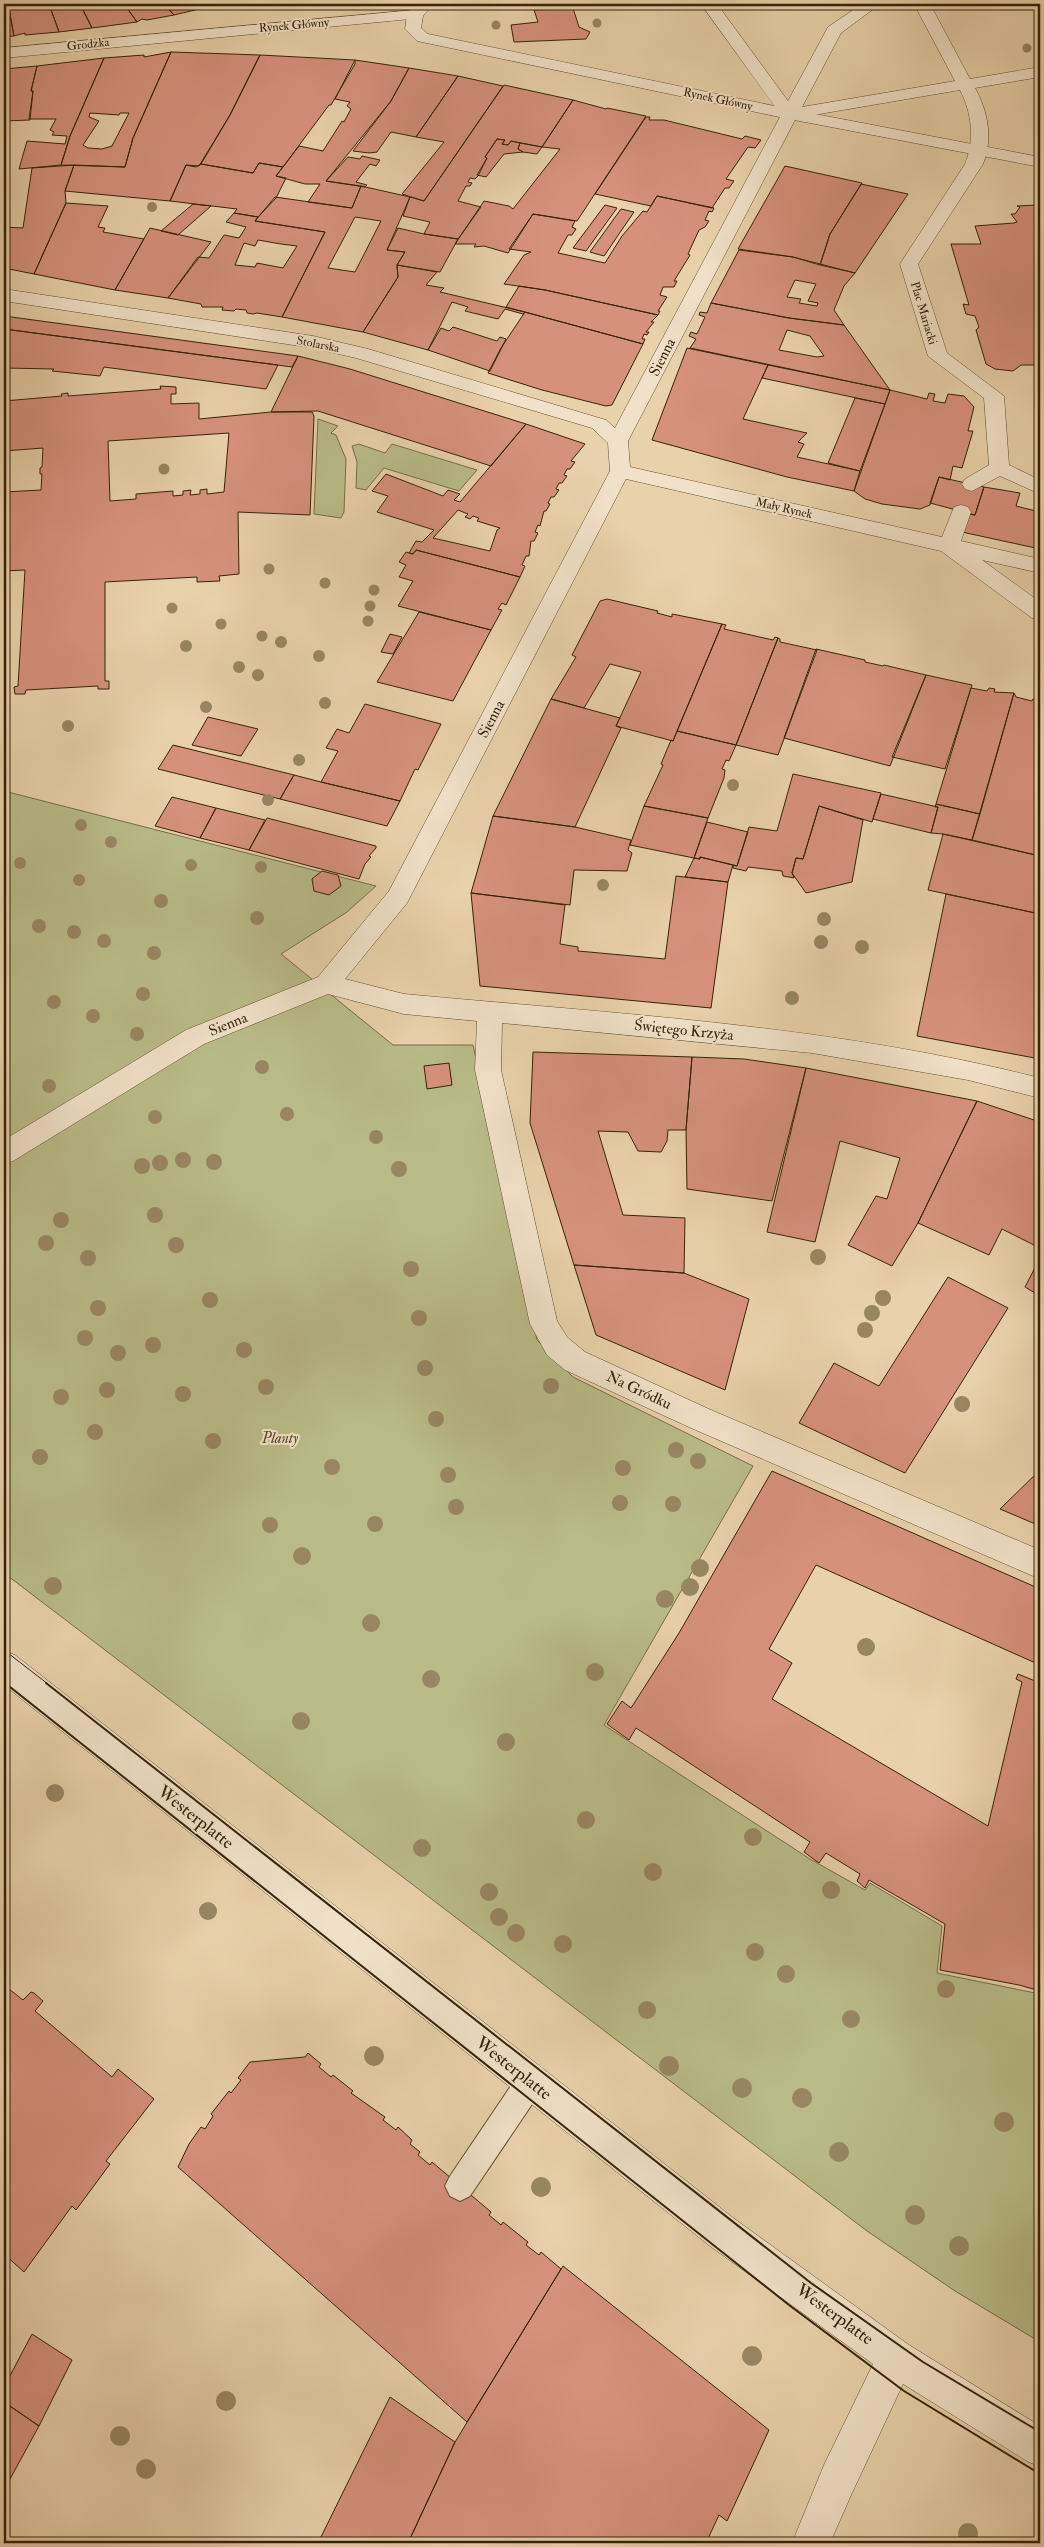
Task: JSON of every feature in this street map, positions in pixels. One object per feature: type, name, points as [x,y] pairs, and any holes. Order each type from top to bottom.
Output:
[{"type":"street","points":[[709,4],[789,114],[1040,72]]},
{"type":"street","name":"Sienna","points":[[618,441],[834,30],[872,4]]},
{"type":"street","points":[[922,4],[977,108],[980,149]]},
{"type":"street","name":"Rynek Główny","points":[[172,36],[420,10],[413,29],[423,38],[789,114],[1040,162]]},
{"type":"street","name":"Grodzka","points":[[4,53],[172,36]]},
{"type":"street","name":"Plac Mariacki","points":[[980,149],[974,164],[909,264],[938,356],[994,396],[999,468]]},
{"type":"street","name":"Stolarska","points":[[4,295],[304,340],[361,353],[599,424],[618,441]]},
{"type":"street","points":[[618,441],[620,471]]},
{"type":"street","points":[[972,484],[999,468],[1040,488]]},
{"type":"street","name":"Sienna","points":[[4,1153],[195,1037],[327,984],[398,898],[620,471]]},
{"type":"street","name":"Mały Rynek","points":[[620,471],[1040,566]]},
{"type":"street","points":[[961,512],[949,546],[1040,613]]},
{"type":"street","name":"Świętego Krzyża","points":[[327,984],[404,1004],[812,1043],[968,1070],[1040,1088]]},
{"type":"street","name":"Na Gródku","points":[[490,1011],[488,1070],[544,1324],[557,1346],[575,1361],[702,1419],[1040,1565]]},
{"type":"street","name":"Westerplatte","points":[[4,1666],[723,2232],[896,2358],[1040,2448]]},
{"type":"street","points":[[811,2543],[838,2479],[896,2358]]},
{"type":"lane","points":[[460,2186],[531,2081]]},
{"type":"green space","points":[[318,419],[338,426],[331,433],[336,435],[346,459],[344,512],[341,518],[314,514]]},
{"type":"green space","points":[[359,444],[385,453],[392,444],[477,470],[459,491],[384,468],[366,490],[356,488],[357,462],[352,446]]},
{"type":"green space","name":"Planty","points":[[4,791],[376,886],[347,912],[281,954],[393,1045],[473,1045],[537,1340],[573,1377],[753,1466],[604,1725],[810,1859],[865,1890],[870,1883],[942,1926],[937,1973],[1040,1994],[1040,2342],[955,2291],[867,2231],[4,1573]]},
{"type":"building","points":[[4,4],[8,4],[14,36],[4,37]]},
{"type":"building","points":[[8,4],[49,4],[59,32],[25,35],[25,33],[14,36]]},
{"type":"building","points":[[49,4],[80,4],[92,28],[59,32]]},
{"type":"building","points":[[80,4],[124,4],[137,22],[92,28]]},
{"type":"building","points":[[124,4],[164,4],[174,15],[147,20],[142,19],[137,22]]},
{"type":"building","points":[[164,4],[220,4],[174,15]]},
{"type":"building","points":[[573,8],[579,27],[590,32],[586,39],[514,42],[511,25],[538,22],[534,10]]},
{"type":"building","points":[[171,52],[133,138],[125,167],[61,165],[70,136],[104,58],[144,55],[144,57]],"holes":[[[90,113],[119,115],[120,113],[129,113],[112,146],[102,149],[88,148],[83,145],[99,121],[89,117]]]},
{"type":"building","points":[[171,52],[260,55],[230,115],[199,166],[186,165],[170,201],[65,191],[74,165],[125,167],[133,138]]},
{"type":"building","points":[[260,55],[355,60],[355,64],[331,105],[329,105],[283,167],[259,163],[253,173],[201,164],[230,115]]},
{"type":"building","points":[[104,58],[70,136],[61,165],[19,169],[27,141],[65,144],[67,136],[52,135],[54,132],[50,130],[56,119],[29,119],[33,91],[31,91],[37,66]]},
{"type":"building","points":[[355,60],[409,68],[391,101],[326,181],[361,186],[352,208],[308,202],[320,184],[305,184],[276,176],[299,146],[323,151],[342,121],[344,122],[351,109],[347,106],[350,102],[335,99]]},
{"type":"building","points":[[37,66],[31,91],[33,91],[30,120],[4,121],[4,69]]},
{"type":"building","points":[[409,68],[458,76],[416,137],[391,132],[377,152],[353,151],[391,101]]},
{"type":"building","points":[[458,76],[503,86],[424,201],[402,194],[444,142],[416,137]]},
{"type":"building","points":[[504,85],[573,100],[542,147],[511,141],[508,145],[502,144],[505,140],[497,139],[485,157],[487,158],[478,176],[475,179],[470,178],[468,182],[472,183],[470,186],[466,186],[458,201],[481,207],[458,239],[424,234],[430,222],[403,216],[410,197],[424,201]]},
{"type":"building","points":[[573,100],[606,109],[646,116],[577,221],[533,214],[508,253],[484,246],[474,247],[476,244],[455,244],[484,201],[509,206],[513,209],[560,149],[542,147]]},
{"type":"building","points":[[646,117],[650,117],[649,120],[664,120],[742,139],[745,136],[761,140],[755,148],[748,147],[726,179],[734,181],[729,188],[725,188],[712,208],[657,196],[651,206],[595,194]]},
{"type":"building","points":[[497,139],[505,140],[502,144],[508,145],[511,141],[520,143],[518,149],[523,152],[504,154],[486,177],[477,175],[487,158],[485,157]]},
{"type":"building","points":[[520,143],[542,147],[537,154],[523,152],[518,149]]},
{"type":"building","points":[[362,156],[380,160],[376,166],[370,164],[356,182],[367,185],[365,187],[326,181],[348,157],[360,159]]},
{"type":"building","points":[[259,163],[283,167],[276,176],[286,178],[276,198],[258,217],[234,213],[237,209],[170,201],[186,165],[196,167],[201,164],[253,173]]},
{"type":"building","points":[[74,165],[65,191],[66,203],[34,274],[4,268],[4,227],[23,228],[32,168]]},
{"type":"building","points":[[785,166],[862,183],[830,234],[820,265],[793,257],[738,249]]},
{"type":"building","points":[[861,184],[908,194],[855,273],[820,265],[830,234]]},
{"type":"building","points":[[361,186],[410,197],[387,250],[405,252],[397,265],[398,277],[363,332],[282,317],[325,232],[255,221],[275,197],[352,208]],"holes":[[[355,217],[381,221],[355,272],[328,268]]]},
{"type":"building","points":[[657,196],[714,208],[712,212],[709,211],[705,220],[709,221],[705,227],[699,230],[688,254],[690,255],[674,281],[677,281],[674,287],[663,287],[660,295],[667,297],[658,311],[660,311],[658,315],[545,290],[504,284],[524,255],[531,252],[509,249],[533,214],[575,221],[572,227],[576,229],[572,235],[568,235],[558,253],[605,263],[622,236],[643,211],[647,212]]},
{"type":"building","points":[[66,203],[108,206],[98,227],[105,228],[103,232],[144,239],[115,290],[34,274]]},
{"type":"building","points":[[1039,203],[1040,365],[1021,365],[1013,371],[995,369],[986,364],[976,330],[979,327],[975,316],[966,314],[963,304],[969,305],[951,244],[981,244],[975,226],[1017,222],[1011,214],[1015,214],[1020,207],[1017,206],[1038,205]]},
{"type":"building","points":[[193,204],[211,206],[178,235],[161,231]]},
{"type":"building","points":[[605,205],[617,208],[586,251],[573,248]]},
{"type":"building","points":[[621,209],[634,212],[604,256],[590,252]]},
{"type":"building","points":[[234,213],[258,217],[255,221],[325,232],[282,317],[247,313],[246,310],[222,310],[223,307],[202,307],[201,304],[168,298],[198,257],[209,258],[224,235],[239,238],[246,227],[226,222]],"holes":[[[258,240],[297,246],[283,268],[257,263],[255,267],[235,265],[244,243],[255,246]]]},
{"type":"building","points":[[150,228],[211,242],[168,298],[115,290]]},
{"type":"building","points":[[398,228],[458,239],[440,272],[397,265],[405,252],[387,250]]},
{"type":"building","points":[[739,250],[793,257],[855,273],[844,286],[834,310],[844,325],[789,318],[711,303]],"holes":[[[795,280],[816,284],[808,301],[818,303],[817,306],[799,303],[801,299],[787,297]]]},
{"type":"building","points":[[397,265],[437,272],[426,285],[444,288],[440,292],[525,312],[523,314],[505,309],[498,319],[465,311],[468,307],[452,302],[428,350],[363,332],[398,277]]},
{"type":"building","points":[[519,286],[658,315],[651,322],[654,322],[646,332],[649,332],[647,335],[644,334],[643,344],[506,307]]},
{"type":"building","points":[[711,303],[789,318],[844,325],[890,390],[690,348],[696,339],[689,336],[691,332],[697,334],[705,317],[699,315],[700,312],[707,313]],"holes":[[[787,330],[810,336],[824,356],[817,357],[779,350]]]},
{"type":"building","points":[[525,312],[643,344],[612,405],[606,406],[542,390],[488,373],[501,348]]},
{"type":"building","points":[[4,316],[298,356],[292,367],[4,329]]},
{"type":"building","points":[[453,327],[497,341],[500,337],[506,339],[490,371],[428,350],[441,328],[449,331]]},
{"type":"building","points":[[4,329],[278,365],[266,389],[104,367],[100,376],[52,371],[54,369],[4,368]]},
{"type":"building","points":[[687,348],[768,365],[743,419],[807,433],[798,442],[804,444],[797,457],[860,471],[854,491],[787,477],[652,440]]},
{"type":"building","points":[[298,356],[350,369],[526,424],[491,466],[318,411],[271,412]]},
{"type":"building","points":[[768,365],[890,390],[885,404],[762,378]]},
{"type":"building","points":[[160,386],[176,387],[176,394],[171,394],[171,404],[199,403],[199,419],[271,412],[312,412],[314,416],[310,515],[238,512],[239,574],[219,576],[220,581],[197,582],[197,577],[105,582],[105,681],[109,681],[109,689],[98,689],[98,686],[26,690],[25,694],[15,694],[14,687],[18,686],[25,570],[4,571],[4,492],[41,490],[42,474],[40,474],[40,468],[42,467],[43,448],[4,451],[4,401],[62,396],[61,394],[68,393],[68,396],[161,389]],"holes":[[[229,433],[224,492],[207,494],[207,489],[200,490],[200,494],[190,495],[191,490],[183,491],[183,495],[173,496],[173,491],[136,494],[136,499],[110,501],[108,441]]]},
{"type":"building","points":[[890,390],[927,399],[929,393],[935,394],[933,401],[945,403],[948,394],[964,396],[974,407],[968,431],[973,431],[962,468],[953,466],[950,480],[939,477],[930,505],[920,509],[882,504],[865,499],[854,491]]},
{"type":"building","points":[[855,398],[885,404],[860,471],[828,463]]},
{"type":"building","points":[[526,424],[585,444],[571,461],[575,462],[570,469],[567,469],[564,475],[567,476],[562,483],[559,483],[556,489],[559,490],[554,497],[551,497],[548,503],[550,504],[546,511],[544,511],[540,526],[538,525],[535,532],[538,533],[534,541],[531,541],[529,556],[526,556],[522,565],[525,566],[520,577],[416,550],[413,554],[409,553],[416,541],[422,542],[434,530],[377,512],[388,496],[372,491],[386,474],[443,496],[448,490],[460,494],[454,500],[460,502]],"holes":[[[458,510],[468,514],[465,517],[470,519],[473,516],[479,518],[477,521],[500,528],[497,530],[490,551],[433,538]]]},
{"type":"building","points":[[939,477],[984,487],[975,515],[930,503]]},
{"type":"building","points":[[984,487],[1020,493],[1016,506],[1040,512],[1040,549],[962,532],[969,514],[975,515]]},
{"type":"building","points":[[416,550],[520,577],[506,605],[502,603],[498,609],[502,610],[491,630],[398,606],[413,581],[399,577],[406,565],[399,562],[406,552],[413,554]]},
{"type":"building","points":[[607,599],[658,611],[657,613],[672,617],[672,614],[722,624],[673,741],[616,726],[641,672],[610,664],[584,708],[551,699],[576,657],[572,655],[600,601]]},
{"type":"building","points":[[419,612],[491,630],[453,701],[377,682]]},
{"type":"building","points":[[722,624],[726,625],[724,629],[773,640],[775,637],[778,638],[736,745],[677,731]]},
{"type":"building","points":[[390,634],[402,637],[393,654],[381,652]]},
{"type":"building","points":[[778,638],[780,642],[817,650],[778,755],[736,745]]},
{"type":"building","points":[[816,649],[926,675],[890,766],[784,738]]},
{"type":"building","points":[[926,675],[972,685],[945,769],[892,757]]},
{"type":"building","points":[[971,688],[987,691],[989,688],[995,689],[994,692],[1014,693],[980,814],[936,804]]},
{"type":"building","points":[[1014,693],[1016,697],[1032,701],[1033,699],[1040,700],[1040,856],[972,840]]},
{"type":"building","points":[[551,699],[620,718],[616,726],[621,728],[575,827],[493,816]]},
{"type":"building","points":[[365,704],[441,724],[418,770],[415,769],[400,801],[321,782],[338,751],[326,748],[337,729],[349,733]]},
{"type":"building","points":[[208,717],[258,729],[241,756],[192,745]]},
{"type":"building","points":[[677,731],[736,745],[729,761],[726,760],[722,769],[725,770],[724,778],[708,818],[644,806],[663,765],[661,764],[671,740],[673,741]]},
{"type":"building","points":[[173,745],[294,775],[280,799],[158,769]]},
{"type":"building","points":[[793,774],[881,793],[872,822],[819,806],[803,859],[796,858],[792,873],[794,878],[783,876],[782,871],[748,867],[746,871],[733,868],[733,865],[737,866],[749,827],[777,831]]},
{"type":"building","points":[[294,775],[400,801],[387,826],[280,799]]},
{"type":"building","points":[[881,794],[938,807],[931,833],[873,819]]},
{"type":"building","points":[[172,797],[216,808],[200,838],[155,826]]},
{"type":"building","points":[[936,804],[980,814],[972,840],[931,833],[938,807],[935,807]]},
{"type":"building","points":[[644,806],[708,818],[694,858],[630,845]]},
{"type":"building","points":[[819,806],[863,820],[852,882],[806,893],[792,873],[796,858],[803,859]]},
{"type":"building","points":[[216,808],[265,820],[249,850],[200,838]]},
{"type":"building","points":[[493,816],[575,827],[631,840],[628,850],[632,853],[627,871],[574,870],[570,905],[471,893]]},
{"type":"building","points":[[267,818],[376,846],[376,848],[369,856],[371,857],[365,864],[359,879],[249,850]]},
{"type":"building","points":[[707,822],[748,832],[737,866],[700,857],[700,859],[694,858]]},
{"type":"building","points":[[943,834],[1040,856],[1040,914],[928,890]]},
{"type":"building","points":[[700,857],[733,865],[728,882],[685,877],[694,858],[700,859]]},
{"type":"building","points":[[322,871],[338,875],[341,886],[329,895],[314,891],[312,879]]},
{"type":"building","points":[[676,876],[728,882],[711,1008],[480,986],[471,893],[565,905],[560,944],[578,947],[578,951],[665,959]]},
{"type":"building","points":[[946,894],[1040,914],[1040,1059],[917,1036]]},
{"type":"building","points":[[533,1052],[692,1057],[686,1130],[668,1130],[667,1141],[661,1152],[638,1151],[628,1132],[598,1131],[623,1215],[685,1218],[684,1273],[574,1265],[530,1123]]},
{"type":"building","points":[[692,1057],[744,1059],[806,1068],[772,1201],[687,1189],[686,1130]]},
{"type":"building","points":[[449,1063],[452,1085],[427,1089],[424,1066]]},
{"type":"building","points":[[806,1068],[977,1101],[918,1223],[892,1266],[848,1245],[876,1196],[887,1199],[900,1158],[840,1141],[815,1242],[767,1232]]},
{"type":"building","points":[[977,1101],[1040,1122],[1040,1248],[1002,1229],[989,1255],[918,1223]]},
{"type":"building","points":[[1040,1258],[1040,1296],[1025,1287]]},
{"type":"building","points":[[574,1265],[684,1273],[749,1299],[725,1390],[596,1335]]},
{"type":"building","points":[[948,1277],[1008,1308],[905,1473],[799,1423],[834,1363],[879,1386]]},
{"type":"building","points":[[1040,1470],[1040,1526],[1000,1509]]},
{"type":"building","points":[[772,1471],[1040,1589],[1040,1665],[816,1565],[769,1649],[792,1663],[772,1699],[988,1826],[1022,1682],[1016,1679],[1018,1674],[1040,1683],[1040,1991],[1019,1985],[940,1970],[945,1924],[869,1880],[865,1888],[857,1881],[860,1874],[826,1853],[819,1863],[804,1852],[810,1842],[636,1728],[629,1740],[607,1724],[622,1701],[631,1708],[679,1633]]},
{"type":"building","points":[[4,1985],[23,2000],[31,1992],[34,1993],[43,2001],[35,2011],[112,2077],[118,2069],[154,2099],[106,2161],[110,2164],[76,2210],[72,2206],[24,2272],[4,2254]]},
{"type":"building","points":[[308,2053],[321,2064],[319,2067],[331,2077],[333,2075],[353,2091],[351,2093],[385,2117],[383,2120],[396,2130],[398,2127],[412,2140],[410,2144],[420,2152],[418,2155],[430,2165],[432,2162],[491,2212],[489,2215],[501,2225],[503,2222],[528,2242],[526,2245],[539,2255],[541,2252],[561,2269],[467,2422],[178,2167],[189,2144],[201,2127],[205,2129],[213,2116],[211,2114],[229,2091],[231,2093],[241,2080],[238,2078],[250,2062],[305,2057]]},
{"type":"building","points":[[563,2266],[769,2430],[727,2521],[719,2515],[706,2543],[408,2543],[455,2442]]},
{"type":"building","points":[[32,2334],[72,2360],[39,2426],[4,2402],[4,2387]]},
{"type":"building","points":[[390,2397],[455,2442],[408,2543],[318,2543]]},
{"type":"building","points":[[4,2402],[39,2426],[4,2490]]},
{"type":"tram line","points":[[4,1650],[48,1684]]},
{"type":"tram line","points":[[5,1683],[789,2305],[904,2391],[1040,2474]]},
{"type":"tram line","points":[[46,1683],[811,2283],[923,2362],[1040,2432]]}]
